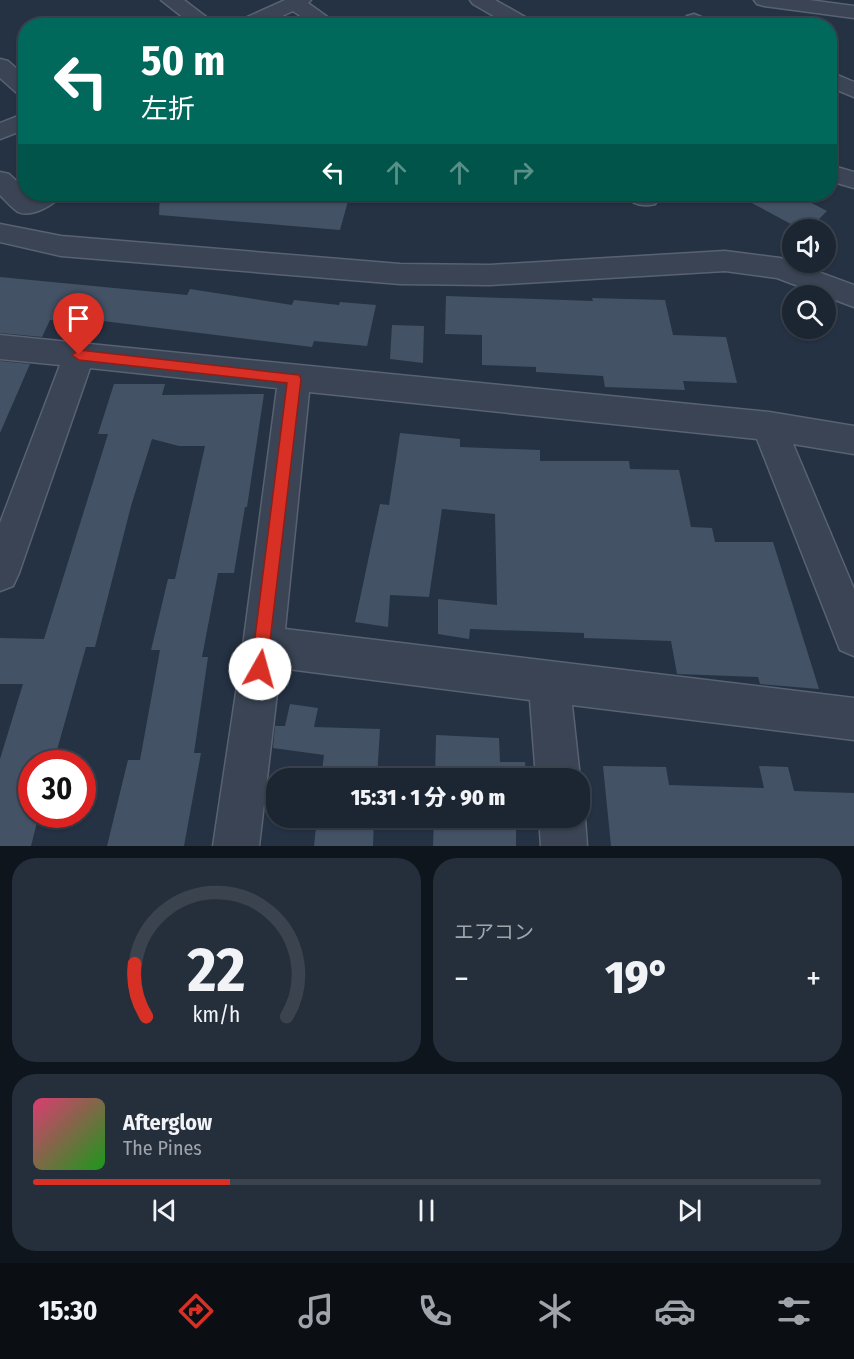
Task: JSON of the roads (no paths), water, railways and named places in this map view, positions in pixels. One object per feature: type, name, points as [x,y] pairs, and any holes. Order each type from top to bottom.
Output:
[{"type":"street","points":[[171,0],[197,18]]},
{"type":"street","points":[[480,0],[513,18]]},
{"type":"street","points":[[764,0],[854,12]]},
{"type":"street","points":[[261,18],[298,2],[319,18]]},
{"type":"street","points":[[0,66],[18,82]]},
{"type":"street","points":[[837,82],[854,90]]},
{"type":"street","points":[[0,132],[18,124]]},
{"type":"street","points":[[837,174],[854,180]]},
{"type":"street","points":[[0,180],[18,197]]},
{"type":"street","points":[[22,201],[26,205],[34,201]]},
{"type":"street","points":[[0,233],[61,246],[400,274],[490,275],[725,261],[780,268],[854,296]]},
{"type":"street","points":[[0,347],[769,426],[854,440]]},
{"type":"street","points":[[0,573],[79,355]]},
{"type":"street","points":[[236,846],[263,646],[294,379]]},
{"type":"street","points":[[769,426],[854,636]]},
{"type":"street","points":[[263,646],[854,719]]},
{"type":"street","points":[[549,681],[557,768]]},
{"type":"street","points":[[563,828],[564,846]]}]
